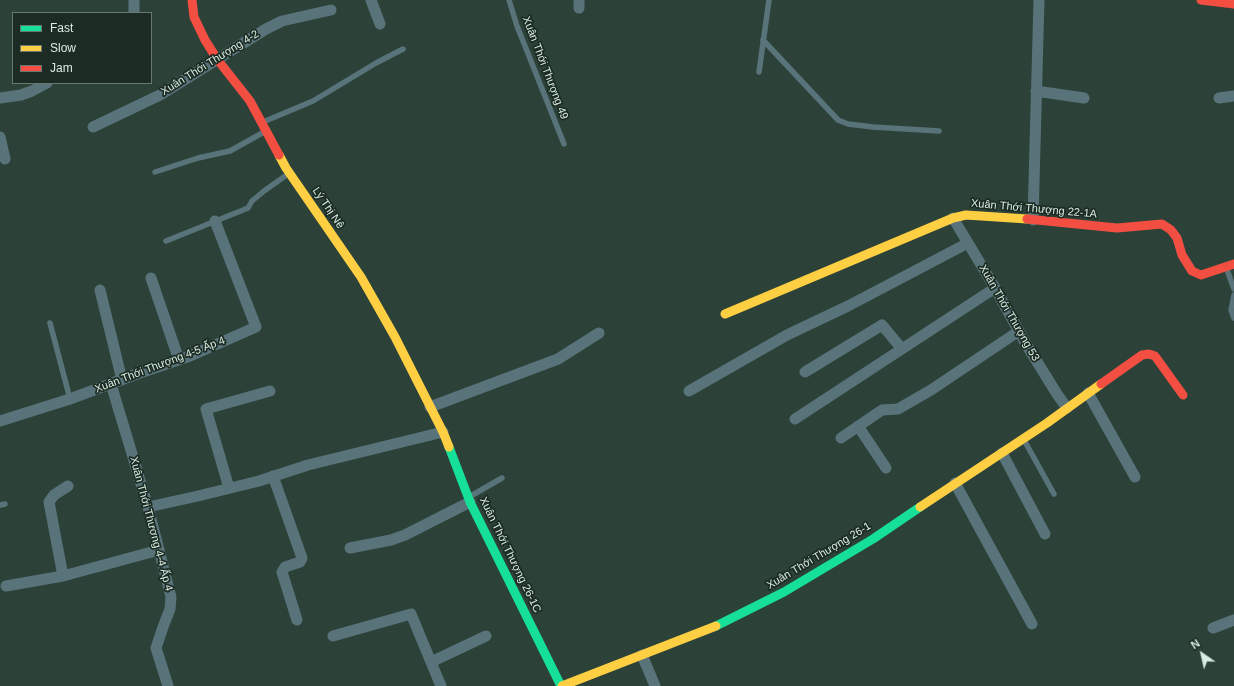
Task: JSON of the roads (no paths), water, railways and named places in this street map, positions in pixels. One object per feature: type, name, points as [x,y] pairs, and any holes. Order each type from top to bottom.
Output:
[{"type":"street","points":[[134,0],[134,12]]},
{"type":"street","name":"Lý Thị Nê","points":[[192,0],[194,17],[204,40],[250,101],[290,173],[361,277],[395,337],[443,432]]},
{"type":"street","points":[[371,0],[380,24]]},
{"type":"street","points":[[1033,220],[1039,0]]},
{"type":"street","points":[[1206,0],[1234,4]]},
{"type":"street","name":"Xuân Thới Thượng 4-2","points":[[93,127],[160,95],[266,29],[282,21],[331,10]]},
{"type":"street","points":[[0,98],[21,95],[45,84]]},
{"type":"street","points":[[1036,91],[1084,98]]},
{"type":"street","points":[[1219,98],[1234,96]]},
{"type":"street","points":[[0,137],[6,159]]},
{"type":"street","name":"Xuân Thới Thượng 22-1A","points":[[725,314],[953,218],[966,215],[1117,228],[1162,224],[1171,230],[1177,238],[1182,255],[1192,271],[1201,275],[1230,265]]},
{"type":"street","name":"Xuân Thới Thượng 53","points":[[953,218],[1019,331],[1067,408]]},
{"type":"street","name":"Xuân Thới Thượng 4-5 Ấp 4","points":[[0,421],[70,399],[190,356],[256,327],[215,221]]},
{"type":"street","points":[[689,392],[787,335],[848,306],[968,243]]},
{"type":"street","points":[[151,278],[179,360]]},
{"type":"street","points":[[795,419],[995,288]]},
{"type":"street","points":[[100,290],[122,380]]},
{"type":"street","points":[[805,372],[882,324],[902,349]]},
{"type":"street","points":[[841,438],[882,410],[898,409],[931,390],[1019,331]]},
{"type":"street","points":[[430,407],[558,359],[599,333]]},
{"type":"street","name":"Xuân Thới Thượng 26-1","points":[[562,686],[718,625],[784,592],[872,539],[1002,453],[1142,355],[1149,354],[1155,356],[1183,395]]},
{"type":"street","name":"Xuân Thới Thượng 4-4 Ấp 4","points":[[111,384],[148,507],[171,597],[170,609],[156,648],[168,686]]},
{"type":"street","points":[[229,488],[206,409],[270,391]]},
{"type":"street","points":[[1088,392],[1135,477]]},
{"type":"street","points":[[858,426],[886,468]]},
{"type":"street","points":[[148,507],[229,488],[308,465],[443,432]]},
{"type":"street","name":"Xuân Thới Thượng 26-1C","points":[[443,432],[469,500],[562,686]]},
{"type":"street","points":[[1002,453],[1045,534]]},
{"type":"street","points":[[273,476],[302,558],[300,562],[285,567],[282,572],[297,620]]},
{"type":"street","points":[[955,483],[1032,624]]},
{"type":"street","points":[[63,576],[49,502],[54,496],[68,486]]},
{"type":"street","points":[[350,548],[391,540],[405,535],[469,500]]},
{"type":"street","points":[[6,586],[63,576],[159,550]]},
{"type":"street","points":[[334,636],[411,614],[441,686]]},
{"type":"street","points":[[1213,628],[1234,620]]},
{"type":"street","points":[[431,662],[486,636]]},
{"type":"street","points":[[642,656],[655,686]]},
{"type":"lane","name":"Xuân Thới Thượng 49","points":[[509,0],[517,26],[564,144]]},
{"type":"lane","points":[[759,72],[769,0]]},
{"type":"lane","points":[[764,40],[838,120],[848,124],[873,127],[939,131]]},
{"type":"lane","points":[[155,172],[198,158],[230,151],[264,127],[313,101],[376,63],[403,49]]},
{"type":"lane","points":[[166,241],[248,208],[252,201],[264,191],[290,173]]},
{"type":"lane","points":[[1230,265],[1234,289]]},
{"type":"lane","points":[[1234,295],[1230,310],[1234,318]]},
{"type":"lane","points":[[50,323],[70,399]]},
{"type":"lane","points":[[1023,438],[1054,494]]},
{"type":"lane","points":[[469,500],[502,478]]}]
